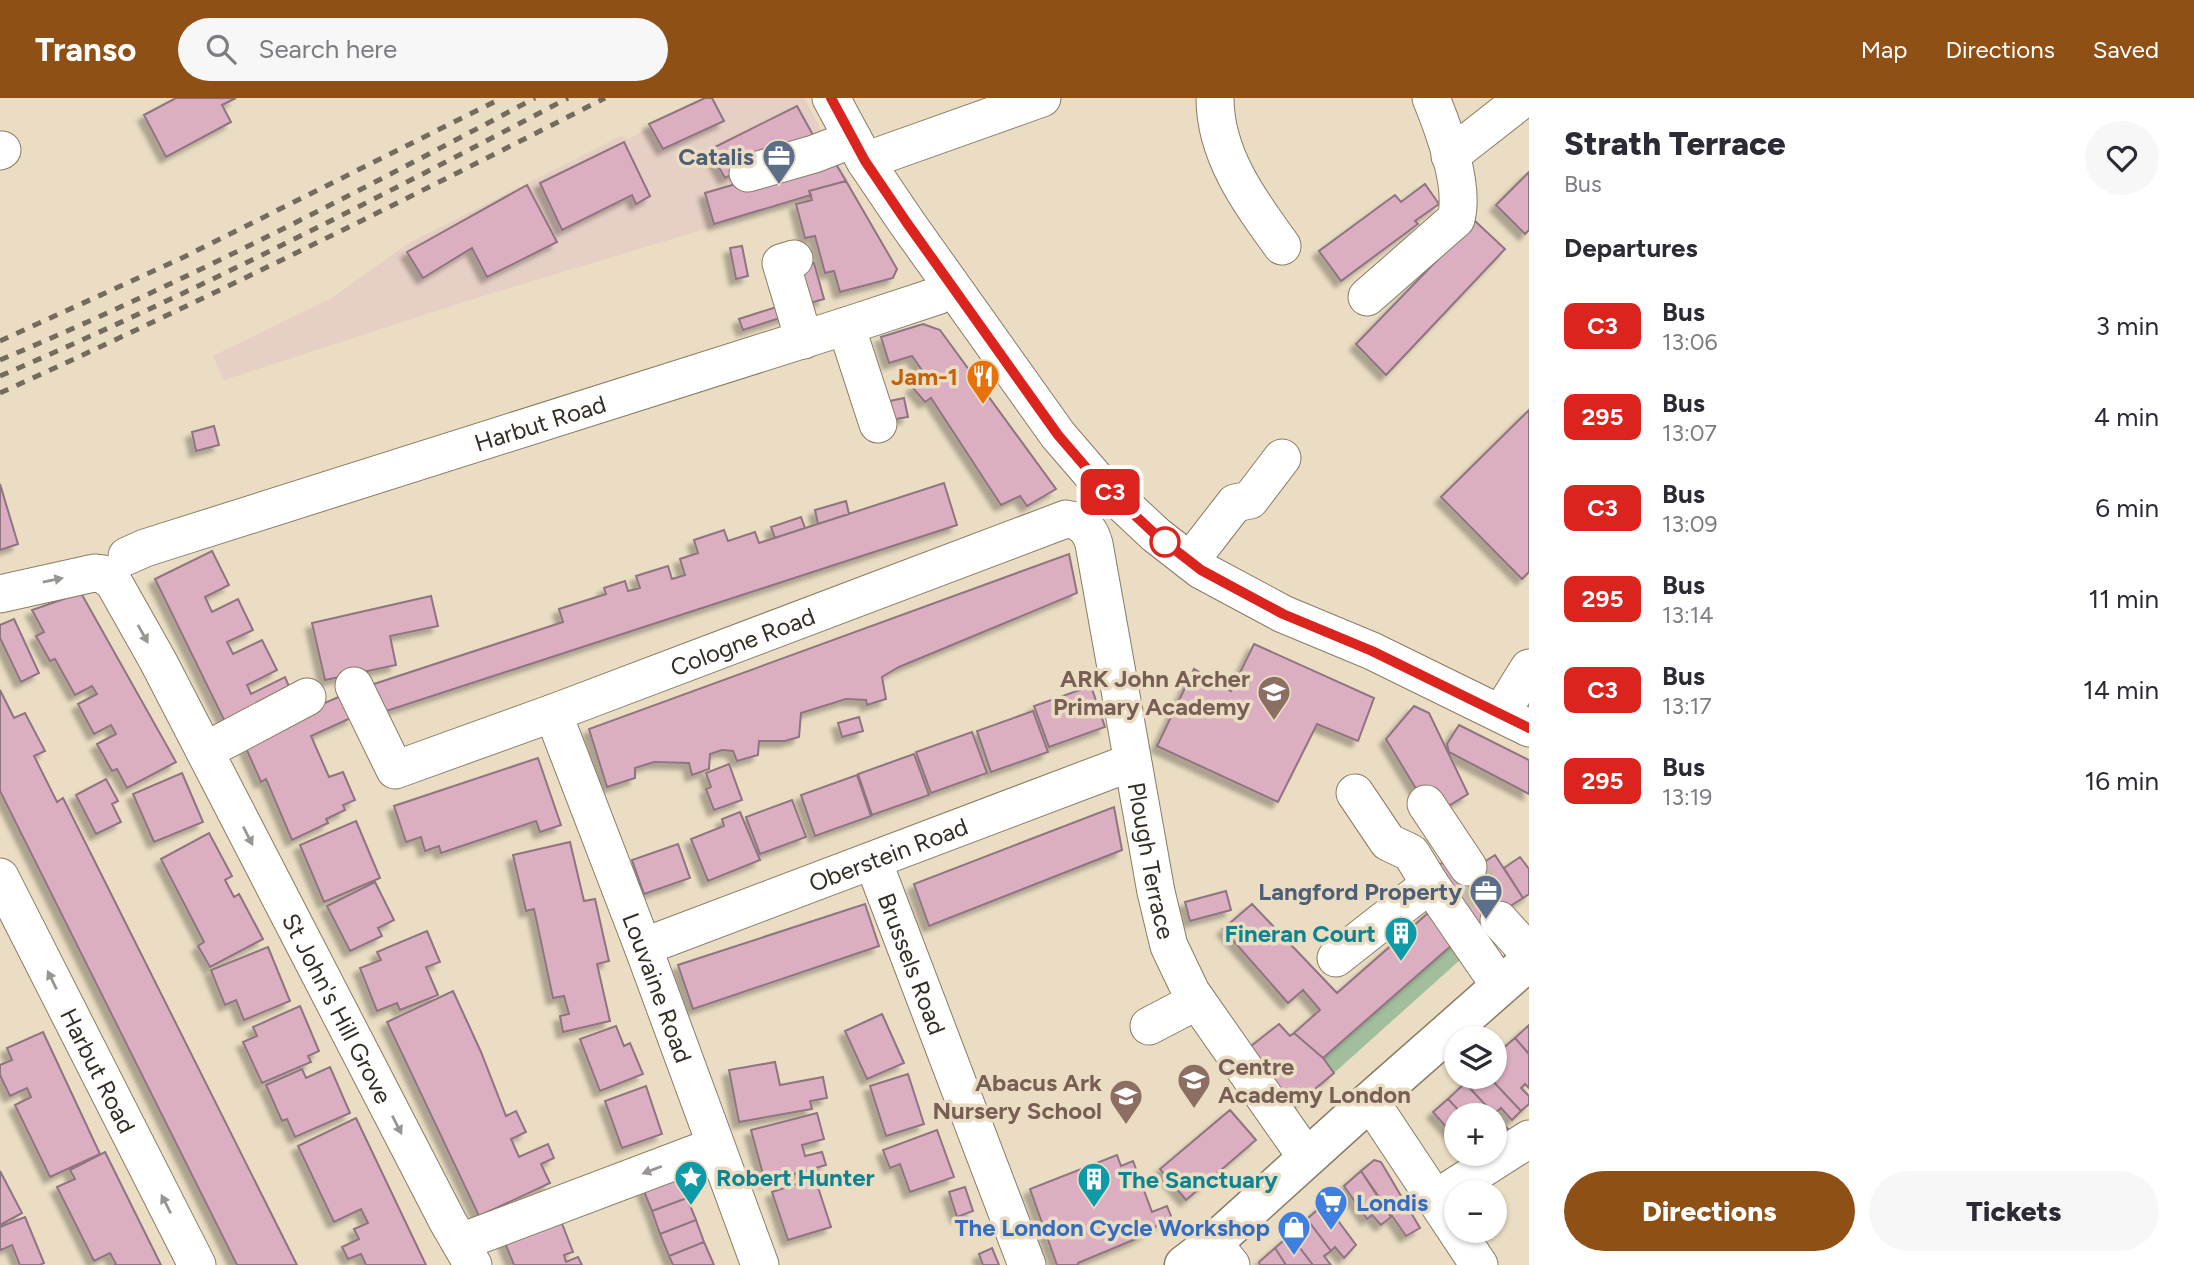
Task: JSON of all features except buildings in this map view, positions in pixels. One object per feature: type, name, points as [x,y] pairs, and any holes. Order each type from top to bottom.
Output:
[{"type":"main road","points":[[1209,1258],[1307,1158],[1529,961]]},
{"type":"street","points":[[831,98],[859,150],[951,287],[1072,453],[1130,512],[1201,570],[1283,614],[1372,651],[1515,721],[1529,668]]},
{"type":"street","points":[[748,173],[814,154],[859,150],[1042,98]]},
{"type":"street","points":[[1215,98],[1215,120],[1226,154],[1249,201],[1282,246]]},
{"type":"street","points":[[1367,297],[1456,219],[1459,210],[1456,176],[1431,98]]},
{"type":"street","points":[[1450,156],[1524,98]]},
{"type":"street","points":[[794,259],[781,263],[804,340]]},
{"type":"street","name":"Harbut Road","points":[[0,594],[117,566],[145,548],[846,327],[937,296],[951,287]]},
{"type":"street","points":[[846,327],[878,424]]},
{"type":"street","points":[[1190,561],[1235,503],[1250,500],[1282,458]]},
{"type":"street","name":"Cologne Road","points":[[354,686],[395,770],[1066,519],[1076,520],[1086,527]]},
{"type":"street","name":"Plough Terrace","points":[[1086,527],[1094,544],[1156,892],[1169,946],[1197,1001],[1307,1158]]},
{"type":"street","name":"St John's Hill Grove","points":[[117,566],[127,604],[447,1222],[467,1253]]},
{"type":"street","points":[[205,751],[307,697]]},
{"type":"street","name":"Louvaine Road","points":[[553,713],[643,947],[760,1265]]},
{"type":"street","name":"Oberstein Road","points":[[643,947],[1119,766],[1133,765]]},
{"type":"street","points":[[1355,793],[1388,842],[1411,853],[1500,986]]},
{"type":"street","points":[[1426,804],[1468,866]]},
{"type":"street","name":"Brussels Road","points":[[873,861],[1027,1265]]},
{"type":"street","name":"Harbut Road","points":[[0,877],[197,1265]]},
{"type":"street","points":[[1336,958],[1430,884]]},
{"type":"street","points":[[1499,920],[1529,953]]},
{"type":"street","points":[[1149,1026],[1197,1001]]},
{"type":"street","points":[[1370,1101],[1479,1265]]},
{"type":"street","points":[[1435,1199],[1529,1139]]},
{"type":"street","points":[[467,1253],[715,1146]]},
{"type":"shaded area","points":[[708,98],[804,98],[851,185],[473,299],[224,380],[213,356],[332,298],[407,244],[621,136],[628,139]]},
{"type":"green space","points":[[1461,937],[1470,951],[1334,1073],[1323,1058]]},
{"type":"tunnel","points":[[1468,867],[1499,920]]},
{"type":"railway","points":[[0,341],[184,257],[502,98]]},
{"type":"railway","points":[[0,360],[204,268],[535,98]]},
{"type":"railway","points":[[0,376],[287,243],[568,98]]},
{"type":"railway","points":[[0,393],[304,249],[605,98]]},
{"type":"bus line","name":"C3","points":[[831,98],[865,161],[951,287],[1058,435],[1095,478],[1156,535],[1201,570],[1283,614],[1372,651],[1529,728]]},
{"type":"place","name":"Catalis","points":[[779,186]]},
{"type":"place","name":"Jam-1","points":[[983,406]]},
{"type":"place","name":"ARK John Archer Primary Academy","points":[[1274,722]]},
{"type":"place","name":"Langford Property","points":[[1486,921]]},
{"type":"place","name":"Fineran Court","points":[[1401,963]]},
{"type":"place","name":"Centre Academy London","points":[[1194,1110]]},
{"type":"place","name":"Abacus Ark Nursery School","points":[[1126,1126]]},
{"type":"place","name":"Robert Hunter","points":[[691,1207]]},
{"type":"place","name":"The Sanctuary","points":[[1094,1209]]},
{"type":"place","name":"Londis","points":[[1331,1232]]},
{"type":"place","name":"The London Cycle Workshop","points":[[1294,1257]]}]
